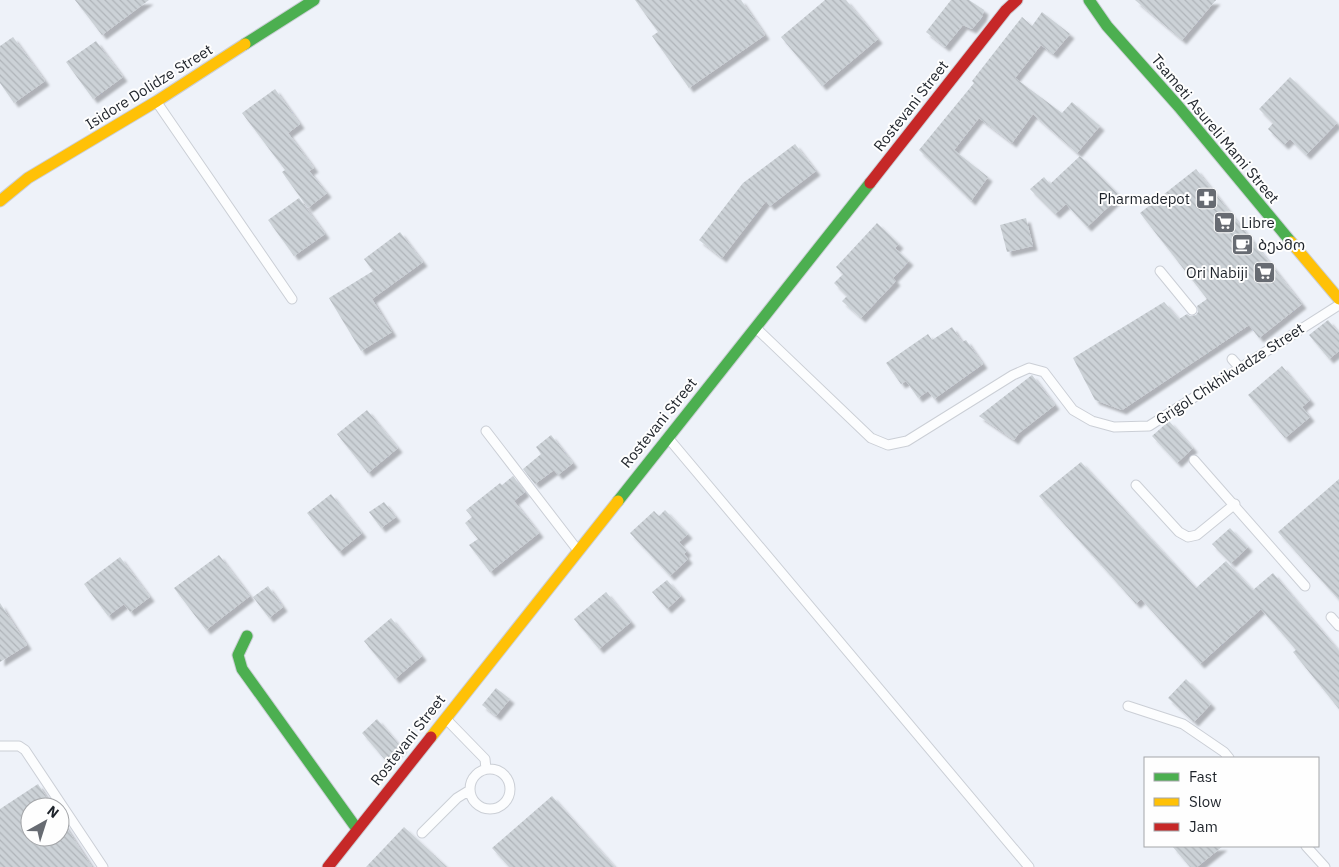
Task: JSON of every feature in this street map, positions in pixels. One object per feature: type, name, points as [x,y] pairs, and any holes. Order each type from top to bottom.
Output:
[{"type":"street","name":"Isidore Dolidze Street","points":[[0,201],[28,178],[157,101],[314,0]]},
{"type":"street","name":"Rostevani Street","points":[[328,867],[1006,10],[1017,0]]},
{"type":"street","name":"Tsameti Asureli Mami Street","points":[[1089,0],[1107,26],[1179,107],[1339,299]]},
{"type":"street","points":[[247,636],[238,655],[242,670],[357,829]]},
{"type":"lane","points":[[157,101],[292,299]]},
{"type":"lane","points":[[1160,271],[1192,310]]},
{"type":"lane","name":"Grigol Chkhikvadze Street","points":[[755,328],[871,438],[888,445],[907,440],[1013,375],[1029,368],[1044,372],[1073,410],[1092,421],[1114,427],[1149,426],[1339,304]]},
{"type":"lane","points":[[1232,359],[1240,368]]},
{"type":"lane","points":[[486,431],[578,550]]},
{"type":"lane","points":[[667,437],[1029,867]]},
{"type":"lane","points":[[1194,460],[1235,504],[1305,586]]},
{"type":"lane","points":[[1136,485],[1178,532],[1188,537],[1198,534],[1235,504]]},
{"type":"lane","points":[[1331,617],[1339,626]]},
{"type":"lane","points":[[1128,706],[1182,724],[1224,752],[1228,757]]},
{"type":"lane","points":[[445,718],[485,760],[486,769]]},
{"type":"lane","points":[[0,746],[19,746],[25,750],[103,867]]},
{"type":"lane","points":[[486,769],[496,770],[507,778],[510,791],[505,803],[499,807],[486,809],[475,802],[470,790],[473,778],[486,769]]},
{"type":"lane","points":[[422,833],[457,798],[470,790]]},
{"type":"lane","points":[[1307,847],[1325,867]]},
{"type":"building","points":[[75,0],[149,0],[102,35]]},
{"type":"building","points":[[635,0],[741,0],[765,35],[689,88],[652,36],[658,32]]},
{"type":"building","points":[[825,0],[846,0],[878,39],[822,86],[781,37]]},
{"type":"building","points":[[951,0],[969,0],[984,10],[982,17],[972,29],[963,25],[945,47],[926,32]]},
{"type":"building","points":[[1135,0],[1216,0],[1182,40]]},
{"type":"building","points":[[1042,12],[1070,34],[1053,54],[1041,45],[1015,78],[1062,113],[1072,102],[1100,126],[1077,153],[1033,114],[1012,143],[979,118],[954,150],[988,177],[971,201],[919,150],[974,83],[972,81],[1022,17],[1032,26]]},
{"type":"building","points":[[13,37],[45,81],[14,103],[0,83],[0,46]]},
{"type":"building","points":[[96,41],[123,77],[93,99],[66,62]]},
{"type":"building","points":[[1290,77],[1337,123],[1306,155],[1290,139],[1284,145],[1268,129],[1273,123],[1259,109]]},
{"type":"building","points":[[275,89],[300,124],[288,133],[314,168],[309,171],[327,193],[308,208],[282,172],[285,170],[242,113]]},
{"type":"building","points":[[795,144],[816,171],[770,206],[766,201],[722,258],[699,240],[743,183]]},
{"type":"building","points":[[1080,156],[1120,196],[1087,227],[1066,204],[1055,214],[1030,189],[1044,177],[1050,184]]},
{"type":"building","points":[[1196,169],[1302,304],[1259,338],[1249,325],[1122,410],[1095,400],[1073,358],[1164,302],[1179,319],[1187,314],[1190,316],[1196,315],[1198,312],[1197,306],[1207,299],[1140,213]]},
{"type":"building","points":[[299,198],[325,234],[294,256],[268,220]]},
{"type":"building","points":[[1026,218],[1033,246],[1007,252],[1000,225]]},
{"type":"building","points":[[877,223],[899,244],[895,248],[909,261],[893,278],[896,281],[861,318],[842,301],[847,296],[834,283],[843,274],[836,267]]},
{"type":"building","points":[[400,232],[423,262],[372,299],[392,332],[361,351],[329,298],[373,271],[364,259]]},
{"type":"building","points":[[1328,320],[1339,333],[1339,351],[1329,359],[1309,335]]},
{"type":"building","points":[[952,327],[962,342],[966,340],[983,364],[934,399],[928,391],[918,398],[906,381],[901,384],[886,363],[928,334],[932,340]]},
{"type":"building","points":[[1282,366],[1310,400],[1302,407],[1310,417],[1285,438],[1248,395]]},
{"type":"building","points":[[1032,375],[1055,405],[1019,433],[1014,440],[979,416]]},
{"type":"building","points":[[367,410],[398,448],[368,473],[337,434]]},
{"type":"building","points":[[1169,421],[1193,448],[1177,463],[1152,436]]},
{"type":"building","points":[[551,435],[573,463],[558,475],[554,470],[535,484],[523,469],[541,454],[536,447]]},
{"type":"building","points":[[1081,462],[1196,588],[1226,561],[1253,590],[1273,573],[1339,651],[1339,709],[1293,652],[1296,650],[1261,609],[1200,664],[1141,599],[1136,604],[1039,496]]},
{"type":"building","points":[[513,476],[525,492],[514,501],[539,533],[490,572],[469,545],[478,539],[465,523],[472,517],[466,510],[500,483],[502,485]]},
{"type":"building","points":[[1339,479],[1339,600],[1278,532]]},
{"type":"building","points":[[331,494],[362,533],[339,552],[307,513]]},
{"type":"building","points":[[384,502],[396,517],[381,528],[369,512]]},
{"type":"building","points":[[665,510],[688,534],[679,542],[687,551],[684,554],[688,559],[670,576],[630,533],[654,511],[659,516]]},
{"type":"building","points":[[1230,528],[1248,547],[1231,563],[1212,544]]},
{"type":"building","points":[[219,555],[250,596],[206,630],[174,588]]},
{"type":"building","points":[[120,557],[150,597],[130,612],[124,604],[108,616],[84,584]]},
{"type":"building","points":[[667,580],[681,596],[667,609],[652,592]]},
{"type":"building","points":[[268,586],[283,607],[269,618],[253,597]]},
{"type":"building","points":[[606,592],[631,622],[599,649],[574,619]]},
{"type":"building","points":[[0,603],[27,645],[0,662]]},
{"type":"building","points":[[391,618],[422,656],[395,679],[364,641]]},
{"type":"building","points":[[1186,679],[1211,704],[1194,722],[1168,698]]},
{"type":"building","points":[[496,688],[510,699],[496,716],[482,705]]},
{"type":"building","points":[[377,719],[402,748],[386,761],[362,733]]},
{"type":"building","points":[[38,784],[46,797],[20,797],[20,847],[70,847],[70,833],[92,867],[0,867],[0,809]]},
{"type":"building","points":[[552,796],[615,867],[509,867],[492,848]]},
{"type":"building","points":[[404,827],[447,867],[366,867]]},
{"type":"building","points":[[1173,847],[1222,847],[1197,867],[1190,867]]},
{"type":"traffic: fast","points":[[245,44],[314,0]]},
{"type":"traffic: fast","points":[[1089,0],[1107,26],[1179,107],[1291,242]]},
{"type":"traffic: fast","points":[[618,501],[870,183]]},
{"type":"traffic: fast","points":[[247,636],[238,655],[242,669],[357,829]]},
{"type":"traffic: slow","points":[[0,201],[28,178],[157,101],[245,44]]},
{"type":"traffic: slow","points":[[1291,242],[1339,299]]},
{"type":"traffic: slow","points":[[431,737],[618,501]]},
{"type":"traffic: jam","points":[[870,183],[1006,10],[1017,0]]},
{"type":"traffic: jam","points":[[328,867],[431,737]]},
{"type":"place","name":"Pharmadepot","points":[[1206,199]]},
{"type":"place","name":"Libre","points":[[1225,223]]},
{"type":"place","name":"ბეამო","points":[[1242,245]]},
{"type":"place","name":"Ori Nabiji","points":[[1264,273]]}]
